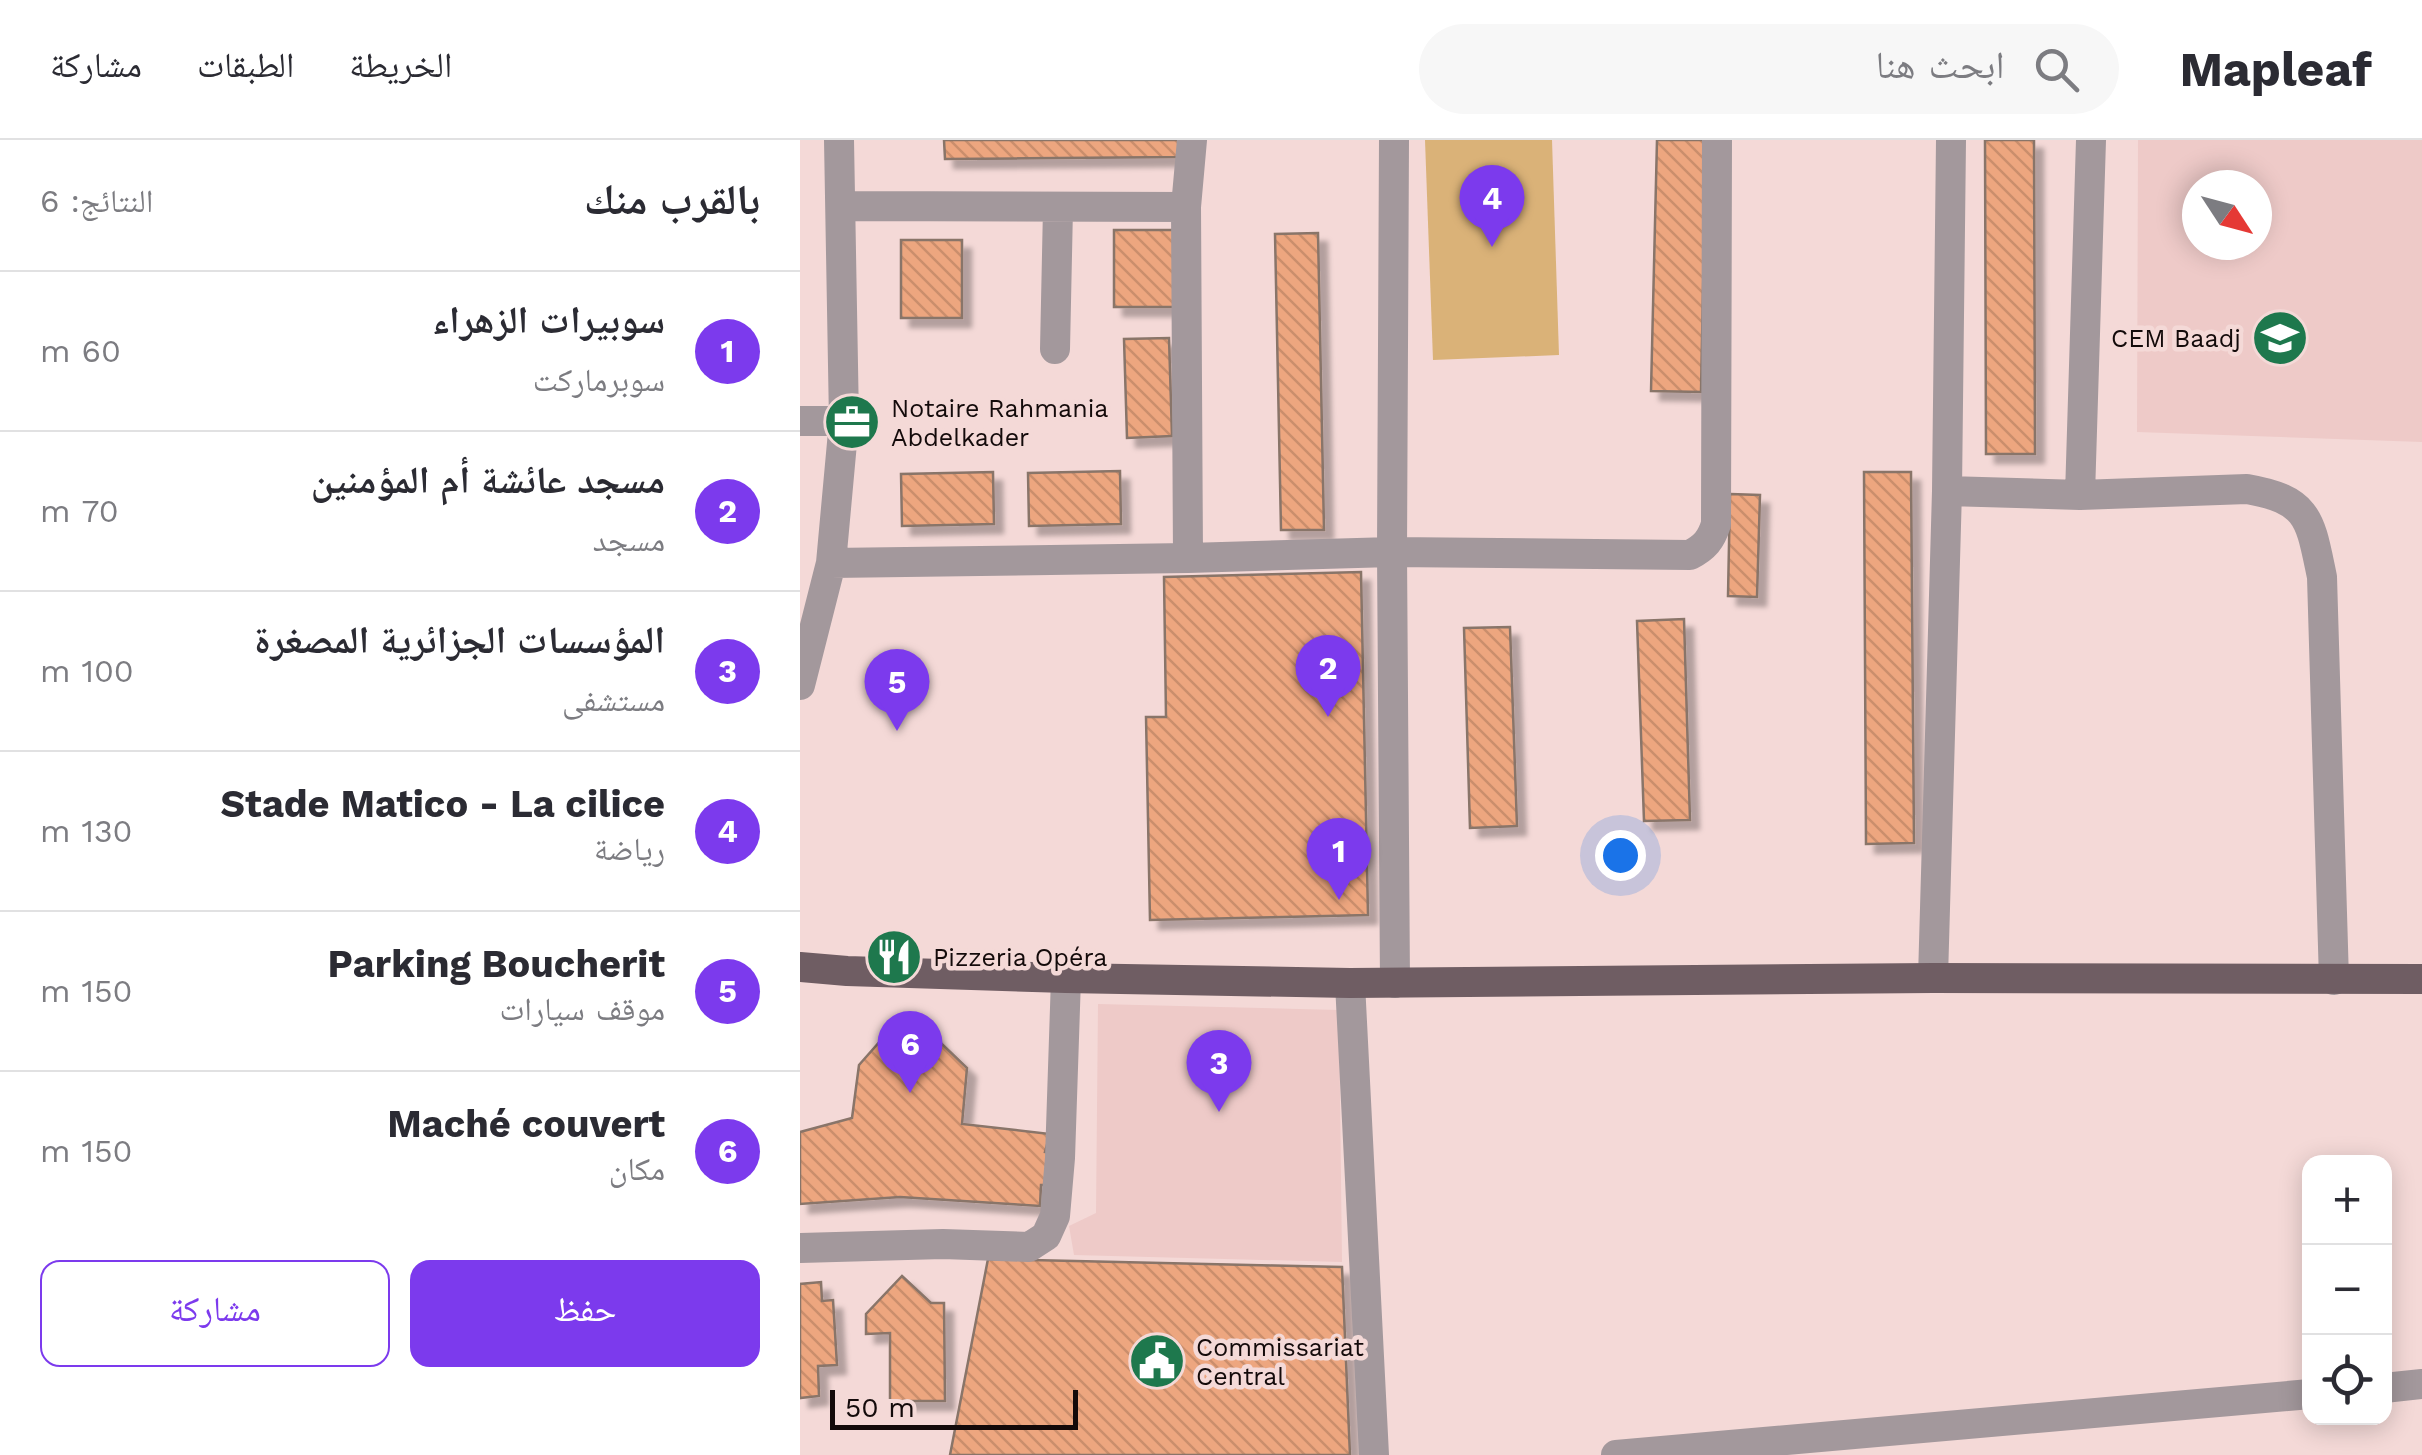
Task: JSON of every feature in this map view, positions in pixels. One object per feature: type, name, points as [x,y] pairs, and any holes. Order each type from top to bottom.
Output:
[{"type":"main road","points":[[800,968],[1350,983],[2422,979]]},
{"type":"main road","points":[[800,986],[847,971]]},
{"type":"street","points":[[800,686],[831,563],[844,421],[839,140]]},
{"type":"street","points":[[1188,558],[1186,207],[1192,140]]},
{"type":"street","points":[[1394,140],[1394,983]]},
{"type":"street","points":[[831,563],[1392,552],[1690,555],[1712,538],[1716,524],[1717,140]]},
{"type":"street","points":[[1933,978],[1951,140]]},
{"type":"street","points":[[2080,495],[2091,140]]},
{"type":"street","points":[[841,206],[1186,207]]},
{"type":"street","points":[[1055,349],[1058,208]]},
{"type":"street","points":[[800,421],[844,421]]},
{"type":"street","points":[[1946,491],[2080,495],[2247,489],[2292,502],[2307,519],[2322,577],[2334,980]]},
{"type":"street","points":[[800,1248],[943,1244],[1029,1247],[1046,1236],[1054,1216],[1060,1158],[1066,978]]},
{"type":"street","points":[[1350,983],[1374,1455]]},
{"type":"street","points":[[2392,1387],[2422,1384]]},
{"type":"street","points":[[1616,1455],[2302,1395]]},
{"type":"shaded area","points":[[1425,140],[1552,140],[1559,355],[1433,360]]},
{"type":"shaded area","name":"CEM Baadj","points":[[2138,140],[2422,140],[2422,442],[2137,432]]},
{"type":"shaded area","points":[[1098,1004],[1339,1010],[1342,1262],[1074,1255],[1069,1226],[1096,1213]]},
{"type":"building","points":[[944,140],[1180,140],[1180,157],[945,159]]},
{"type":"building","points":[[1657,140],[1706,140],[1701,392],[1651,391]]},
{"type":"building","points":[[1985,140],[2034,140],[2035,454],[1986,454]]},
{"type":"building","points":[[1114,230],[1174,230],[1174,307],[1114,307]]},
{"type":"building","points":[[1318,233],[1324,530],[1281,530],[1275,234]]},
{"type":"building","points":[[901,240],[962,240],[962,318],[901,318]]},
{"type":"building","points":[[1169,338],[1172,436],[1127,438],[1124,339]]},
{"type":"building","points":[[1120,471],[1121,524],[1029,526],[1028,473]]},
{"type":"building","points":[[993,472],[994,524],[902,526],[901,474]]},
{"type":"building","points":[[1864,472],[1911,472],[1914,843],[1866,844]]},
{"type":"building","points":[[1730,494],[1760,495],[1757,597],[1728,596]]},
{"type":"building","points":[[1361,572],[1368,915],[1150,920],[1146,717],[1166,717],[1164,577]]},
{"type":"building","points":[[1684,619],[1690,820],[1644,821],[1637,621]]},
{"type":"building","points":[[1510,627],[1517,826],[1470,828],[1464,628]]},
{"type":"building","points":[[897,1022],[919,1022],[967,1068],[962,1124],[1050,1134],[1045,1152],[1052,1153],[1050,1185],[1041,1185],[1040,1206],[900,1197],[800,1204],[800,1132],[852,1118],[859,1065]]},
{"type":"building","name":"Commissariat Central","points":[[988,1259],[1342,1267],[1350,1455],[950,1455]]},
{"type":"building","points":[[902,1276],[931,1303],[944,1303],[945,1401],[890,1401],[890,1333],[866,1334],[866,1314]]},
{"type":"building","points":[[821,1282],[822,1301],[833,1300],[837,1365],[818,1366],[819,1396],[800,1398],[800,1284]]},
{"type":"place","name":"Stade Matico - La cilice","points":[[1492,247]]},
{"type":"place","name":"CEM Baadj","points":[[2280,338]]},
{"type":"place","name":"Notaire Rahmania Abdelkader","points":[[852,422]]},
{"type":"place","name":"مسجد عائشة أم المؤمنين","points":[[1328,717]]},
{"type":"place","name":"Parking Boucherit","points":[[897,731]]},
{"type":"place","name":"سوبيرات الزهراء","points":[[1339,900]]},
{"type":"place","name":"Pizzeria Opéra","points":[[894,957]]},
{"type":"place","name":"Maché couvert","points":[[910,1093]]},
{"type":"place","name":"المؤسسات الجزائرية المصغرة","points":[[1219,1112]]},
{"type":"place","name":"Commissariat Central","points":[[1157,1361]]}]
